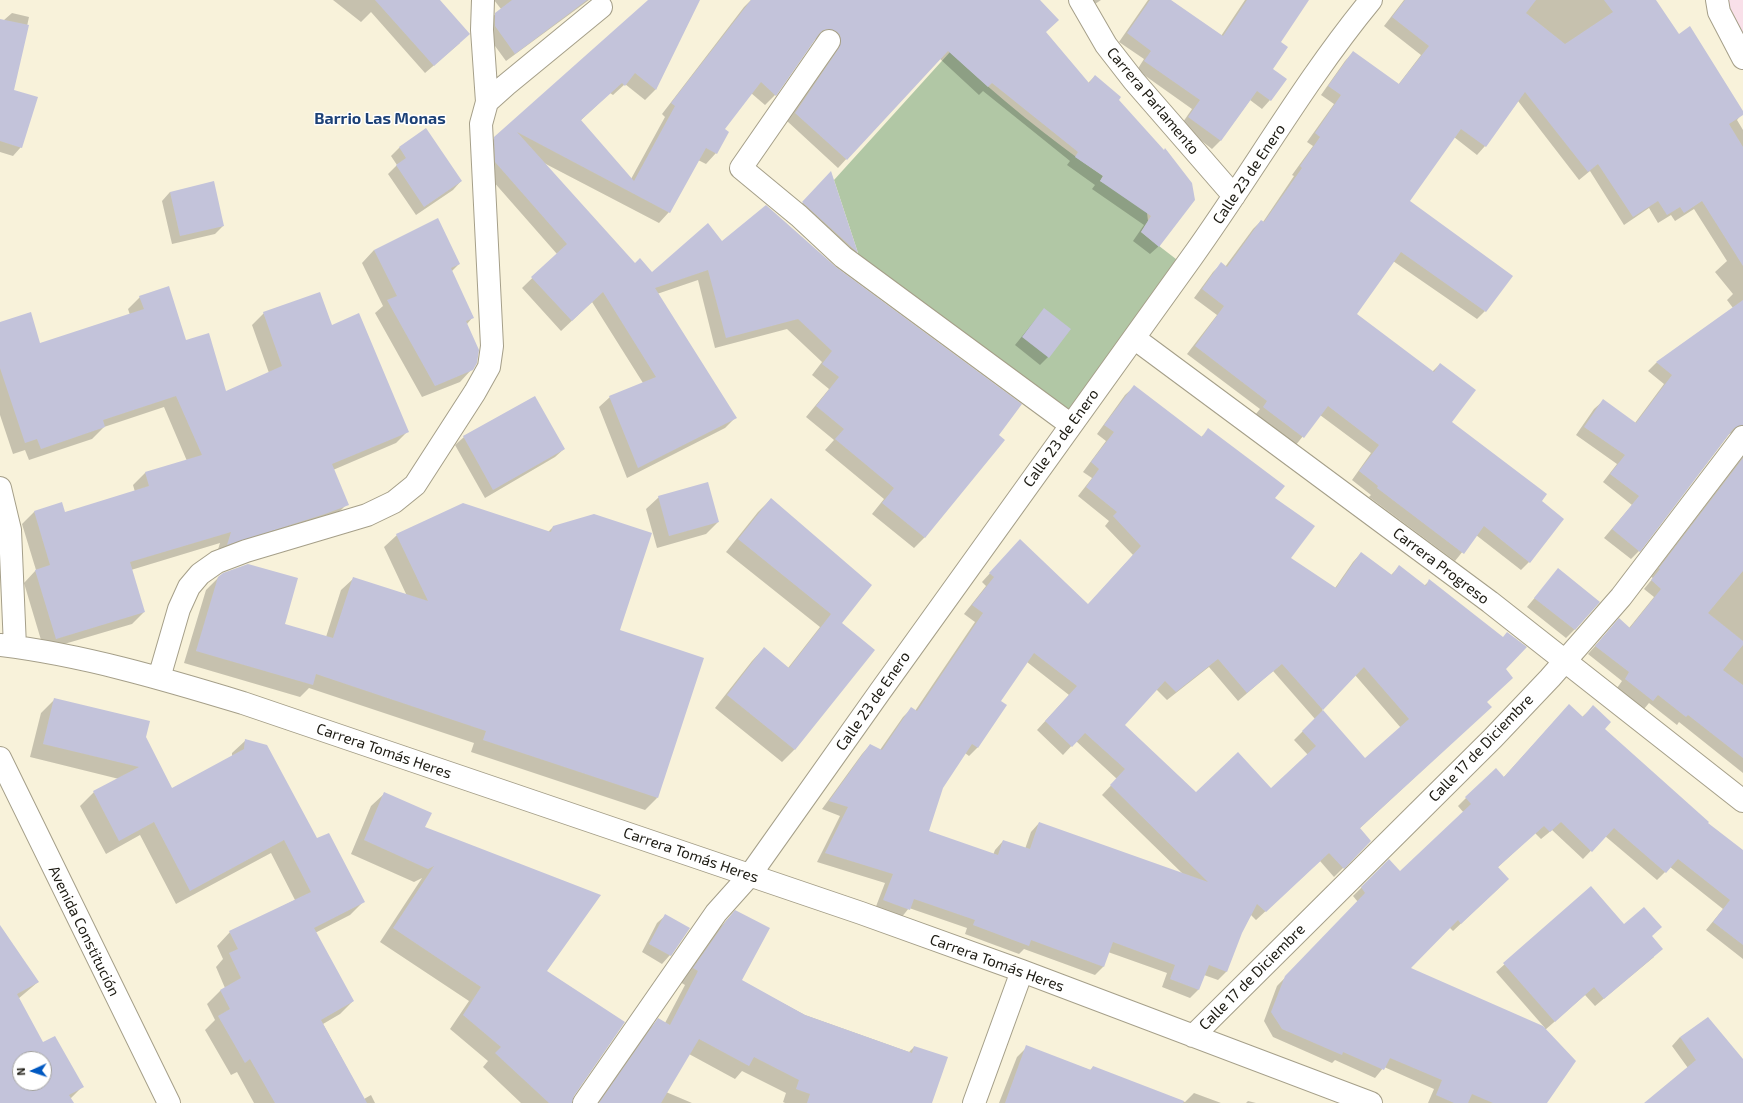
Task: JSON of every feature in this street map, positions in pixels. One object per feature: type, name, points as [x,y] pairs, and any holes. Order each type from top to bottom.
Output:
[{"type":"street","points":[[159,678],[179,608],[189,587],[200,574],[218,562],[367,515],[394,502],[415,485],[475,392],[489,367],[492,346],[480,124],[487,102],[482,30],[483,0]]},
{"type":"street","name":"Carrera Parlamento","points":[[1080,0],[1106,45],[1234,196]]},
{"type":"street","name":"Calle 23 de Enero","points":[[584,1103],[716,913],[750,875],[1071,424],[1134,338],[1234,196],[1334,48],[1371,0]]},
{"type":"street","points":[[1717,0],[1718,12],[1743,58]]},
{"type":"street","points":[[487,102],[506,84],[601,7]]},
{"type":"street","points":[[829,41],[741,168],[799,216],[843,257],[1071,424]]},
{"type":"street","name":"Carrera Progreso","points":[[1134,338],[1490,602],[1743,801]]},
{"type":"street","name":"Calle 17 de Diciembre","points":[[1193,1036],[1494,738],[1565,661],[1621,597],[1743,436]]},
{"type":"street","points":[[0,488],[10,530],[8,646]]},
{"type":"street","name":"Carrera Tomás Heres","points":[[8,646],[159,678],[243,703],[750,875],[1022,971],[1370,1103]]},
{"type":"street","name":"Avenida Constitución","points":[[0,758],[169,1103]]},
{"type":"street","points":[[974,1103],[1022,971]]},
{"type":"shaded area","points":[[1717,0],[1743,0],[1743,58]]},
{"type":"green space","points":[[950,52],[1024,117],[1103,176],[1100,181],[1146,204],[1148,221],[1141,232],[1185,266],[1071,425],[854,258],[858,253],[834,180]]},
{"type":"building","points":[[375,0],[440,0],[470,34],[434,66]]},
{"type":"building","points":[[512,0],[587,0],[515,54],[495,26],[495,13]]},
{"type":"building","points":[[648,0],[700,0],[656,90],[635,73],[625,86],[622,83],[581,120],[634,181],[675,106],[671,103],[751,0],[1040,0],[1059,20],[1046,32],[1089,83],[1095,75],[1121,97],[1119,100],[1164,150],[1165,148],[1192,183],[1195,200],[1159,247],[1141,232],[1151,216],[1100,181],[1103,176],[1075,157],[1078,152],[992,83],[988,87],[948,51],[847,160],[795,113],[839,48],[841,42],[840,35],[836,31],[830,29],[823,30],[819,34],[776,96],[761,82],[725,129],[729,132],[717,154],[706,148],[670,213],[517,132],[635,263],[640,258],[652,272],[708,223],[722,241],[766,205],[836,267],[1022,404],[999,435],[1005,440],[925,538],[882,503],[894,488],[835,439],[844,429],[816,406],[839,377],[822,364],[832,351],[798,319],[726,338],[708,270],[655,288],[737,418],[638,468],[609,396],[656,377],[603,292],[572,321],[531,277],[567,244],[495,162],[494,137]]},
{"type":"building","points":[[1150,0],[1171,0],[1223,36],[1247,0],[1309,0],[1281,42],[1288,47],[1273,69],[1287,79],[1271,101],[1257,91],[1221,141],[1188,117],[1200,100],[1144,61],[1151,51],[1127,33]]},
{"type":"building","points":[[1405,0],[1536,0],[1526,13],[1565,44],[1613,12],[1604,0],[1656,0],[1679,34],[1690,26],[1743,111],[1743,115],[1729,124],[1743,147],[1743,266],[1702,201],[1684,213],[1680,207],[1667,215],[1658,201],[1633,217],[1598,164],[1588,172],[1525,92],[1486,147],[1461,129],[1410,201],[1513,276],[1486,312],[1401,252],[1357,314],[1434,372],[1440,363],[1476,390],[1452,422],[1547,494],[1542,501],[1564,519],[1530,563],[1484,526],[1464,554],[1377,488],[1378,486],[1359,471],[1379,445],[1328,406],[1304,438],[1263,407],[1267,401],[1195,346],[1224,306],[1202,289],[1221,262],[1227,267],[1261,220],[1264,222],[1302,168],[1300,166],[1320,137],[1315,133],[1341,95],[1328,86],[1353,51],[1399,84],[1429,46],[1392,17]]},
{"type":"building","points":[[0,19],[29,25],[14,90],[38,97],[22,148],[0,141]]},
{"type":"building","points":[[426,128],[462,181],[424,207],[396,165],[406,158],[399,147]]},
{"type":"building","points":[[831,171],[858,253],[802,202]]},
{"type":"building","points":[[214,181],[224,226],[180,236],[170,192]]},
{"type":"building","points":[[438,218],[460,264],[451,268],[474,318],[466,321],[479,350],[477,363],[473,370],[435,386],[387,300],[397,296],[374,250]]},
{"type":"building","points":[[169,286],[186,340],[209,333],[226,391],[282,366],[263,312],[320,292],[332,325],[359,313],[409,432],[332,464],[349,505],[227,545],[231,532],[130,562],[145,612],[56,639],[35,570],[50,565],[34,511],[62,502],[65,512],[149,486],[145,472],[202,455],[176,396],[103,420],[105,427],[41,449],[37,439],[25,443],[0,368],[0,322],[31,312],[40,343],[144,309],[139,296]]},
{"type":"building","points":[[1743,300],[1743,425],[1733,429],[1640,552],[1612,529],[1639,496],[1610,474],[1625,455],[1584,427],[1603,399],[1636,423],[1672,375],[1656,362]]},
{"type":"building","points":[[1044,308],[1071,329],[1049,358],[1022,337]]},
{"type":"building","points":[[1134,385],[1202,437],[1208,428],[1285,486],[1275,498],[1315,526],[1291,558],[1336,588],[1361,552],[1392,575],[1399,565],[1426,586],[1429,579],[1503,637],[1507,632],[1527,647],[1506,669],[1513,678],[1487,702],[1492,707],[1360,828],[1371,841],[1344,869],[1329,853],[1266,912],[1257,904],[1242,933],[1227,972],[1209,965],[1199,990],[1170,979],[1175,965],[1113,942],[1104,967],[1031,940],[1029,946],[973,925],[975,920],[914,899],[910,910],[883,900],[893,874],[825,853],[848,807],[829,801],[870,744],[882,750],[911,707],[917,711],[983,613],[972,605],[994,577],[989,573],[1020,539],[1088,604],[1141,546],[1113,516],[1117,512],[1086,487],[1099,469],[1091,462],[1114,432],[1104,425]],"holes":[[[1034,653],[1077,686],[1045,721],[1072,747],[1085,733],[1125,769],[1110,785],[1208,882],[1039,822],[1030,849],[1003,840],[998,855],[929,831],[943,788],[972,744],[978,748],[1007,705],[1001,701]],[[1218,659],[1247,693],[1282,664],[1323,710],[1302,731],[1316,746],[1271,788],[1238,752],[1196,792],[1125,725],[1165,681],[1176,692]],[[1364,667],[1409,719],[1365,758],[1323,710]]]},
{"type":"building","points":[[535,396],[565,449],[493,490],[463,436]]},
{"type":"building","points":[[1743,458],[1743,571],[1708,613],[1743,641],[1743,645],[1723,670],[1743,685],[1743,758],[1688,715],[1686,717],[1658,695],[1653,701],[1625,679],[1629,672],[1595,646],[1619,618],[1630,628],[1661,589],[1651,580]]},
{"type":"building","points":[[708,482],[719,522],[669,536],[658,496]]},
{"type":"building","points":[[771,498],[872,585],[842,623],[875,650],[795,750],[727,695],[764,647],[789,668],[831,614],[738,539]]},
{"type":"building","points":[[463,503],[551,532],[553,526],[594,514],[652,533],[620,630],[704,658],[658,798],[483,740],[486,731],[316,674],[313,685],[196,651],[218,577],[223,573],[248,564],[298,578],[285,624],[333,638],[353,577],[428,601],[396,534]]},
{"type":"building","points":[[1558,568],[1600,602],[1575,630],[1534,598]]},
{"type":"building","points":[[54,698],[150,721],[146,737],[172,788],[244,749],[245,739],[267,745],[317,838],[329,833],[365,902],[314,928],[354,1001],[321,1020],[367,1103],[275,1103],[250,1059],[245,1063],[218,1016],[230,1009],[220,990],[241,978],[229,953],[238,949],[229,931],[311,892],[284,840],[190,891],[154,822],[119,841],[93,791],[139,767],[43,744]]},
{"type":"building","points":[[1569,704],[1583,717],[1593,705],[1611,722],[1605,729],[1709,822],[1708,823],[1743,850],[1743,945],[1713,922],[1730,900],[1678,859],[1666,873],[1614,828],[1592,852],[1561,822],[1550,832],[1544,826],[1498,867],[1509,879],[1461,924],[1458,920],[1411,968],[1543,1026],[1576,1061],[1547,1103],[1493,1103],[1472,1094],[1468,1103],[1454,1103],[1436,1095],[1442,1080],[1390,1058],[1384,1070],[1343,1052],[1342,1055],[1282,1029],[1271,1012],[1285,976],[1365,893],[1361,887],[1389,859],[1400,871],[1471,804],[1465,797],[1496,768],[1504,777]]},
{"type":"building","points":[[384,792],[432,813],[425,827],[601,895],[547,971],[625,1022],[574,1096],[572,1103],[549,1103],[495,1053],[501,1047],[463,1015],[481,987],[393,928],[434,866],[428,869],[364,840]]},
{"type":"building","points":[[1591,886],[1624,924],[1644,907],[1662,927],[1652,936],[1663,949],[1604,999],[1594,987],[1555,1022],[1503,963]]},
{"type":"building","points":[[735,910],[770,928],[742,980],[805,1015],[912,1053],[914,1046],[948,1057],[932,1103],[807,1103],[810,1094],[796,1089],[799,1080],[754,1057],[749,1066],[699,1039],[661,1103],[599,1103],[658,1018],[670,1025],[698,971],[693,968]]},
{"type":"building","points":[[665,914],[690,928],[671,956],[649,944]]},
{"type":"building","points":[[0,925],[39,982],[17,994],[43,1042],[55,1036],[84,1087],[69,1095],[74,1103],[0,1103]]},
{"type":"building","points":[[1708,1017],[1743,1059],[1743,1103],[1644,1103],[1696,1060],[1680,1037]]},
{"type":"building","points":[[1026,1045],[1091,1070],[1093,1066],[1184,1101],[1183,1103],[1005,1103]]},
{"type":"district","name":"Barrio Las Monas","points":[[380,119]]}]
